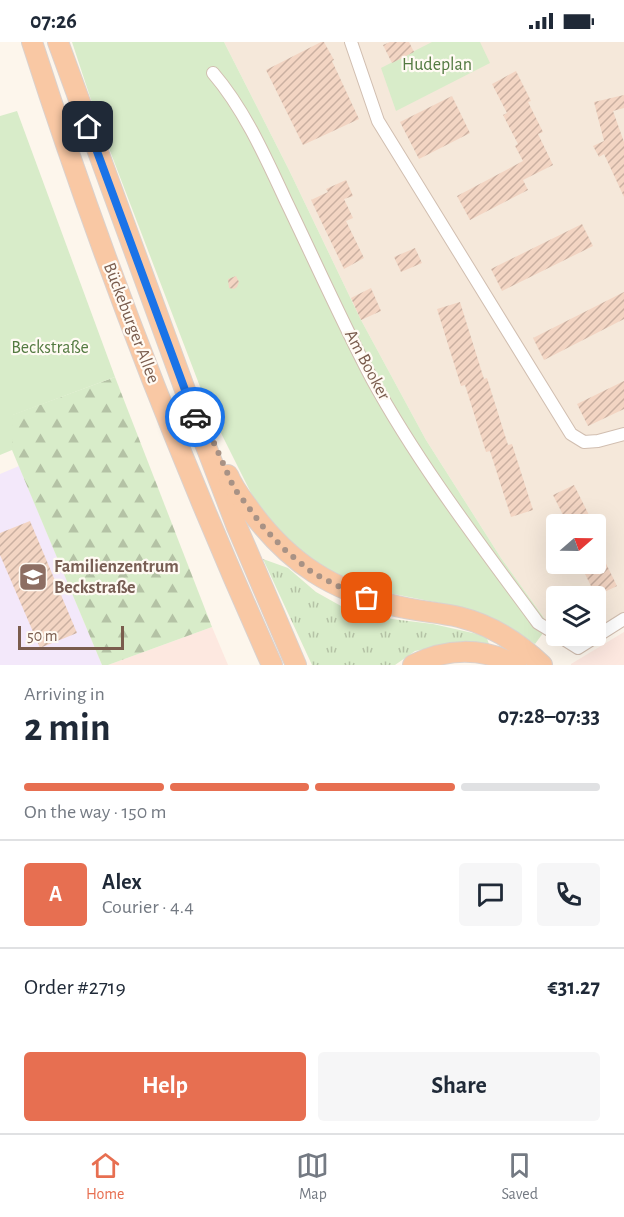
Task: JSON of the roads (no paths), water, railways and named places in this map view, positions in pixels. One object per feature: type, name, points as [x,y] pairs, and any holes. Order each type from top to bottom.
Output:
[{"type":"highway","name":"Bückeburger Allee","points":[[32,42],[110,267],[167,418],[215,536],[272,665]]},
{"type":"highway","name":"Bückeburger Allee","points":[[58,42],[196,420],[237,527],[296,665]]},
{"type":"highway","points":[[196,420],[214,443],[234,488],[264,528],[287,552],[313,573],[367,598],[459,617],[484,625],[507,636],[542,665]]},
{"type":"highway","points":[[413,665],[426,658],[458,652],[488,654],[516,665]]},
{"type":"street","points":[[351,42],[378,121],[572,434],[584,442],[624,434]]},
{"type":"street","name":"Am Booker","points":[[213,74],[230,93],[250,129],[373,379],[413,447],[538,623],[546,628]]},
{"type":"street","name":"Am Booker","points":[[606,630],[624,619]]},
{"type":"place","name":"Familienzentrum Beckstraße","points":[[33,577]]},
{"type":"park label","name":"Hudeplan","points":[[437,65]]},
{"type":"park label","name":"Beckstraße","points":[[50,348]]}]
